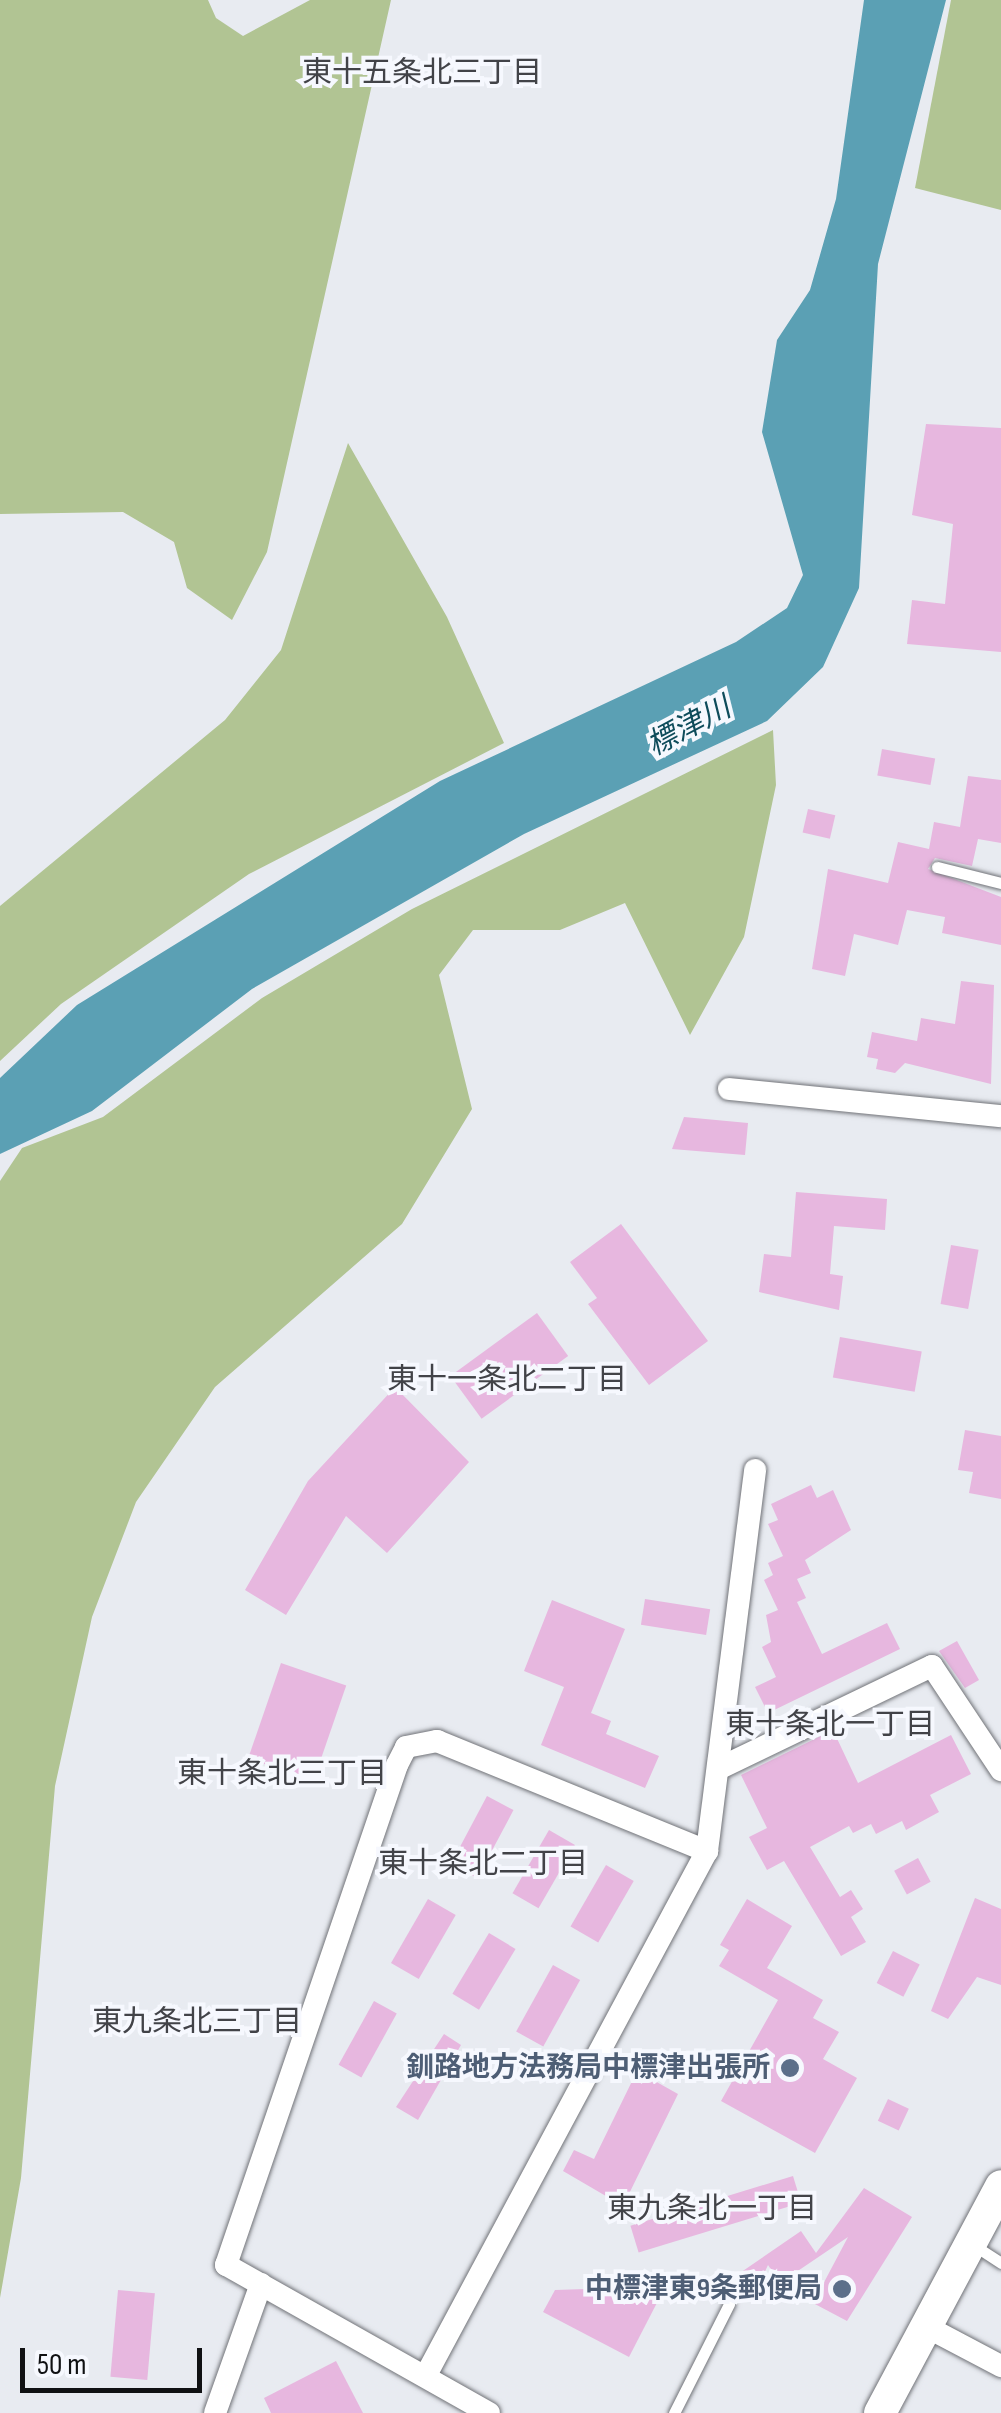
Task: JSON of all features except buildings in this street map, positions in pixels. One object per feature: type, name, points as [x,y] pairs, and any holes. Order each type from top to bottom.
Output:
[{"type":"main road","points":[[880,2413],[1001,2186]]},
{"type":"street","points":[[729,1089],[1001,1116]]},
{"type":"street","points":[[426,2375],[707,1851],[722,1767],[755,1470]]},
{"type":"street","points":[[722,1767],[932,1666],[1001,1770]]},
{"type":"street","points":[[488,2413],[226,2265],[406,1747],[420,1739],[462,1748],[707,1851]]},
{"type":"street","points":[[215,2413],[262,2284]]},
{"type":"street","points":[[925,2326],[1001,2366]]},
{"type":"lane","points":[[937,867],[1001,883]]},
{"type":"lane","points":[[969,2243],[1001,2262]]},
{"type":"lane","points":[[674,2413],[729,2304]]},
{"type":"green space","points":[[0,0],[208,0],[216,18],[243,36],[310,0],[391,0],[267,552],[232,620],[187,588],[174,542],[123,512],[0,514]]},
{"type":"green space","points":[[951,0],[1001,0],[1001,210],[915,188]]},
{"type":"green space","points":[[348,443],[447,617],[504,743],[249,874],[61,1004],[0,1061],[0,906],[225,720],[281,650]]},
{"type":"green space","points":[[773,730],[776,785],[744,937],[690,1035],[625,903],[560,930],[473,930],[439,975],[472,1109],[402,1224],[215,1387],[136,1502],[92,1617],[55,1786],[21,2178],[0,2298],[0,1181],[22,1148],[103,1117],[262,998],[412,909]]},
{"type":"water","name":"標津川","points":[[864,0],[946,0],[878,264],[859,588],[823,667],[767,721],[524,834],[252,989],[92,1111],[0,1154],[0,1078],[77,1005],[440,781],[736,642],[787,608],[803,575],[762,432],[777,340],[810,290],[836,199]]},
{"type":"place","name":"釧路地方法務局中標津出張所","points":[[790,2068]]},
{"type":"place","name":"中標津東9条郵便局","points":[[842,2289]]},
{"type":"district","name":"東十五条北三丁目","points":[[422,73]]},
{"type":"district","name":"東十一条北二丁目","points":[[507,1380]]},
{"type":"district","name":"東十条北一丁目","points":[[830,1725]]},
{"type":"district","name":"東十条北三丁目","points":[[282,1774]]},
{"type":"district","name":"東十条北二丁目","points":[[483,1864]]},
{"type":"district","name":"東九条北三丁目","points":[[197,2022]]},
{"type":"district","name":"東九条北一丁目","points":[[712,2209]]}]
